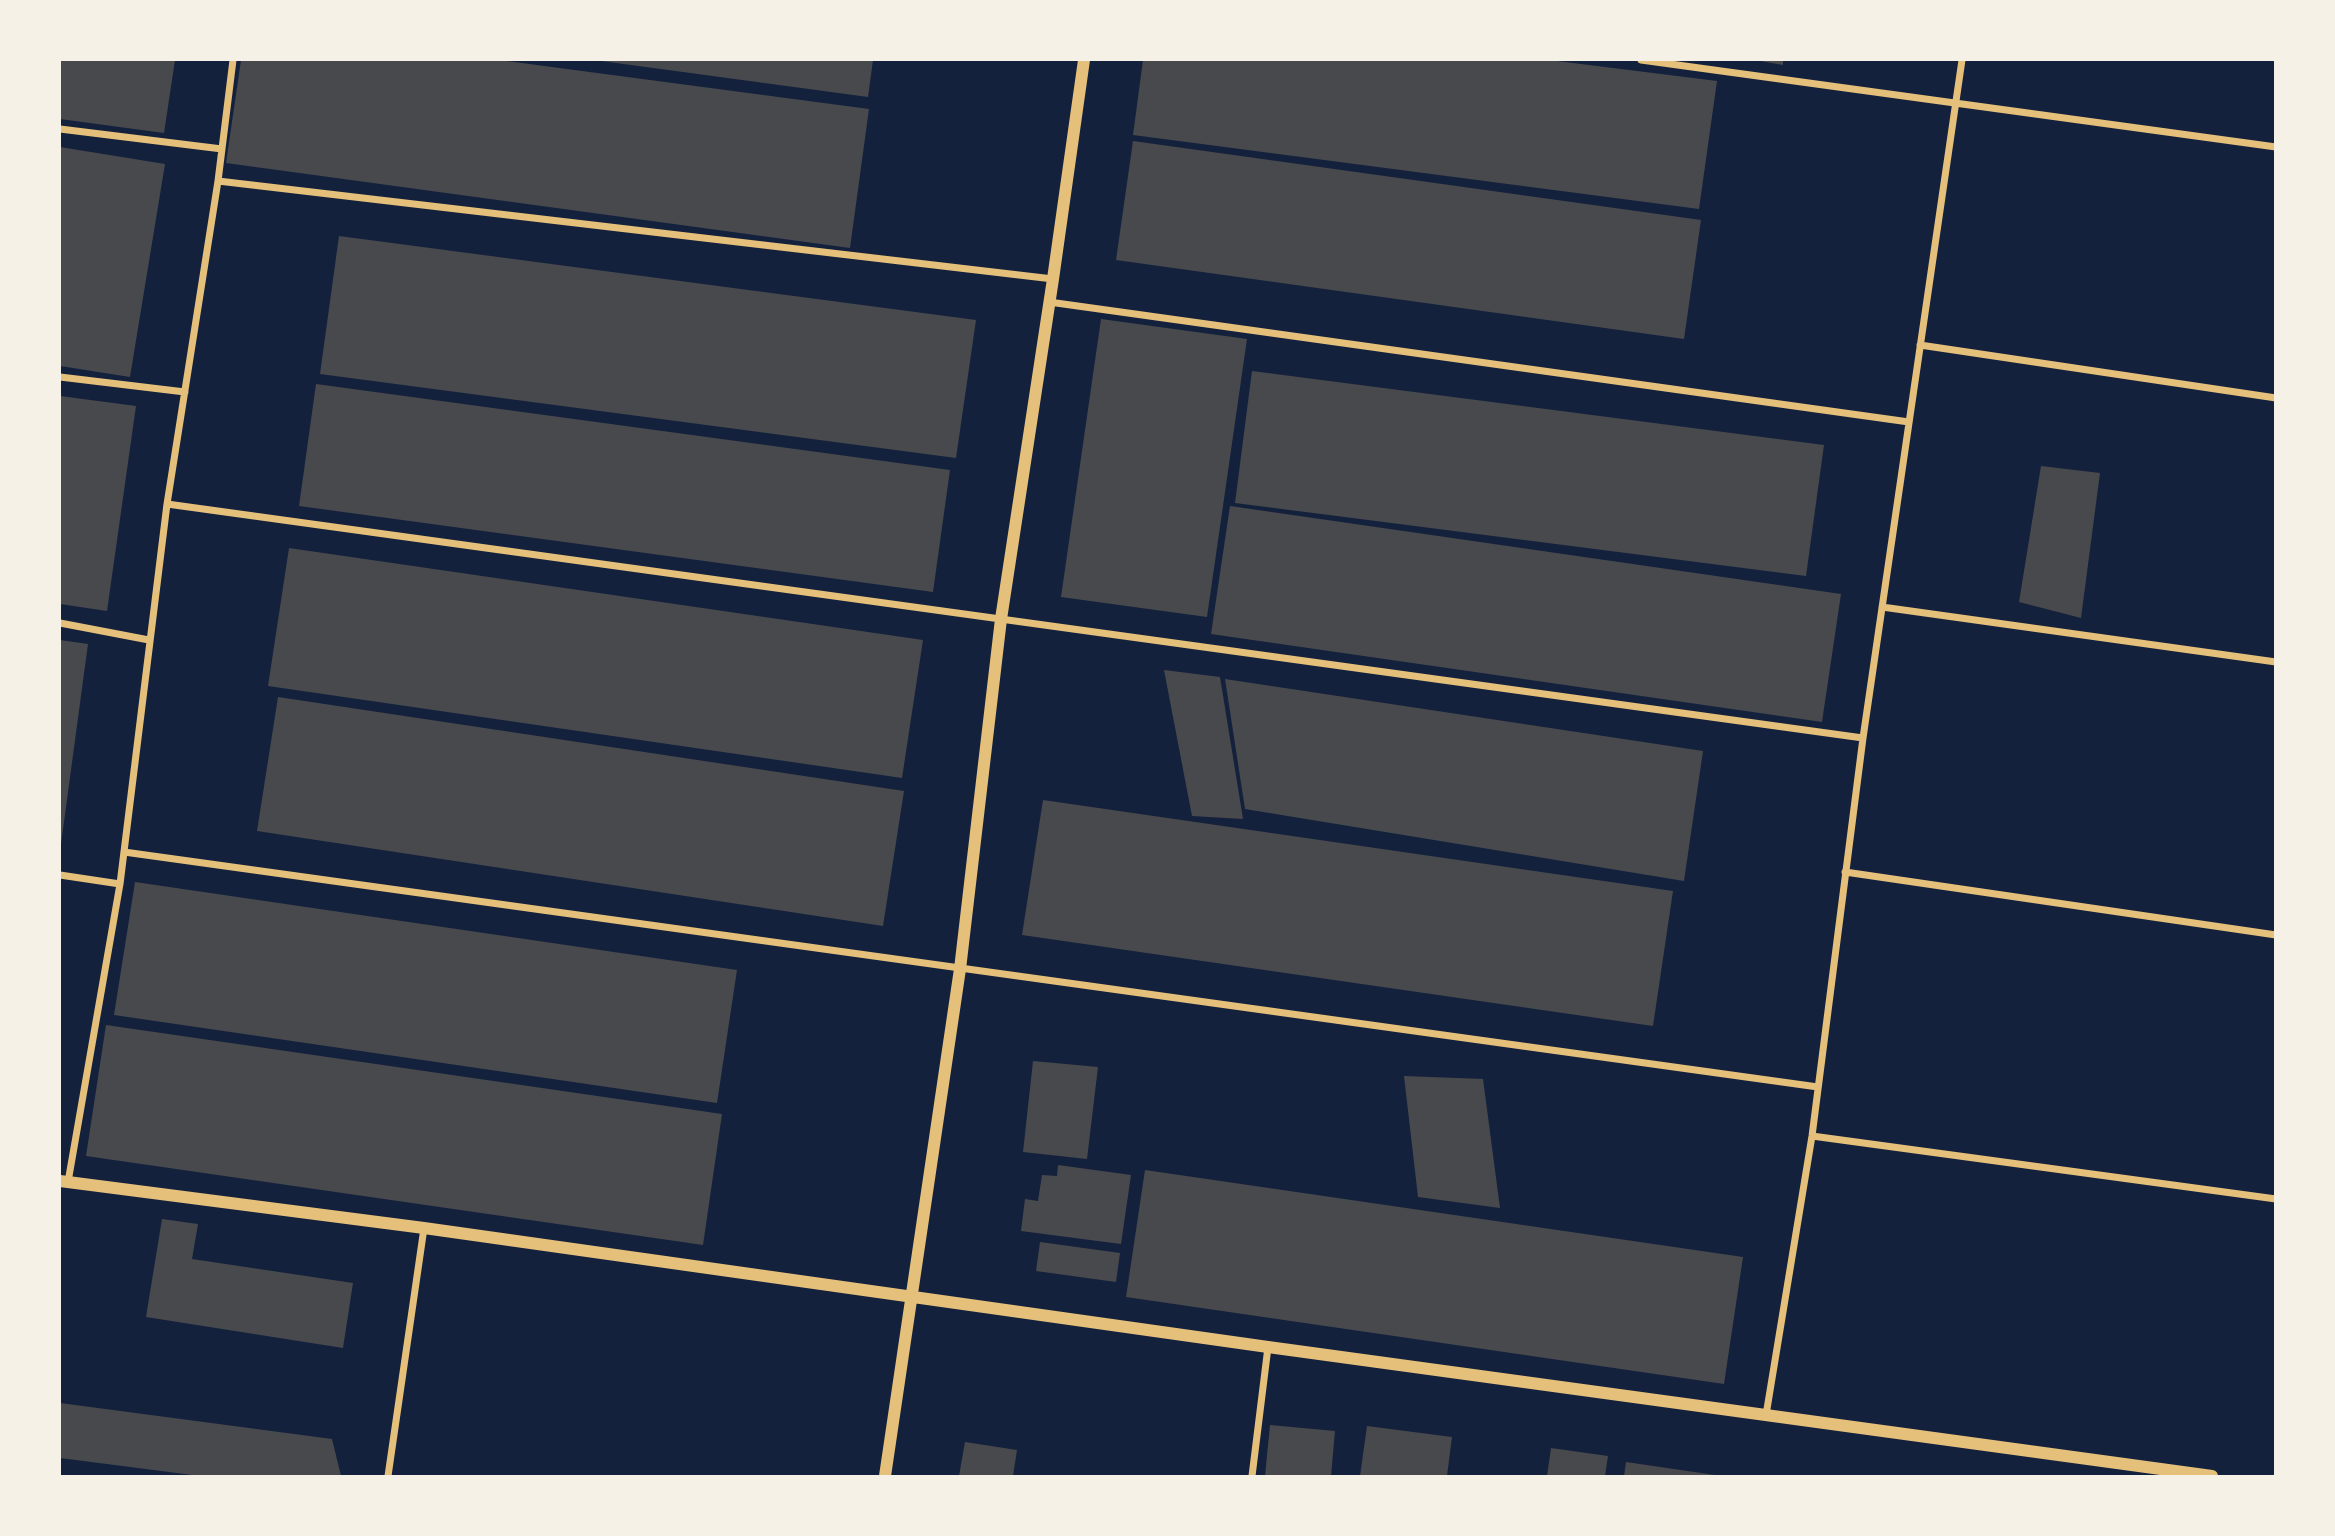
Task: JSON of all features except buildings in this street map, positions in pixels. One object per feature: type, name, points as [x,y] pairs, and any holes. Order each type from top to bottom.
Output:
[{"type":"street","points":[[233,60],[218,181],[167,504],[120,884],[64,1181],[424,1228],[1268,1348],[1766,1415],[2162,1473],[2212,1476]]},
{"type":"street","points":[[885,1476],[960,969],[1001,619],[1084,60]]},
{"type":"street","points":[[1640,60],[2276,147]]},
{"type":"street","points":[[1766,1415],[1812,1136],[1863,738],[1962,60]]},
{"type":"street","points":[[60,129],[222,149]]},
{"type":"street","points":[[218,181],[1053,279]]},
{"type":"street","points":[[1049,302],[1909,422]]},
{"type":"street","points":[[1920,345],[2276,398]]},
{"type":"street","points":[[60,377],[185,392]]},
{"type":"street","points":[[167,504],[1863,738]]},
{"type":"street","points":[[1882,607],[2276,662]]},
{"type":"street","points":[[60,623],[149,640]]},
{"type":"street","points":[[124,852],[1818,1087]]},
{"type":"street","points":[[1845,872],[2276,935]]},
{"type":"street","points":[[60,875],[120,884]]},
{"type":"street","points":[[1812,1136],[2276,1199]]},
{"type":"street","points":[[388,1476],[424,1228]]},
{"type":"street","points":[[1252,1476],[1268,1348]]}]
